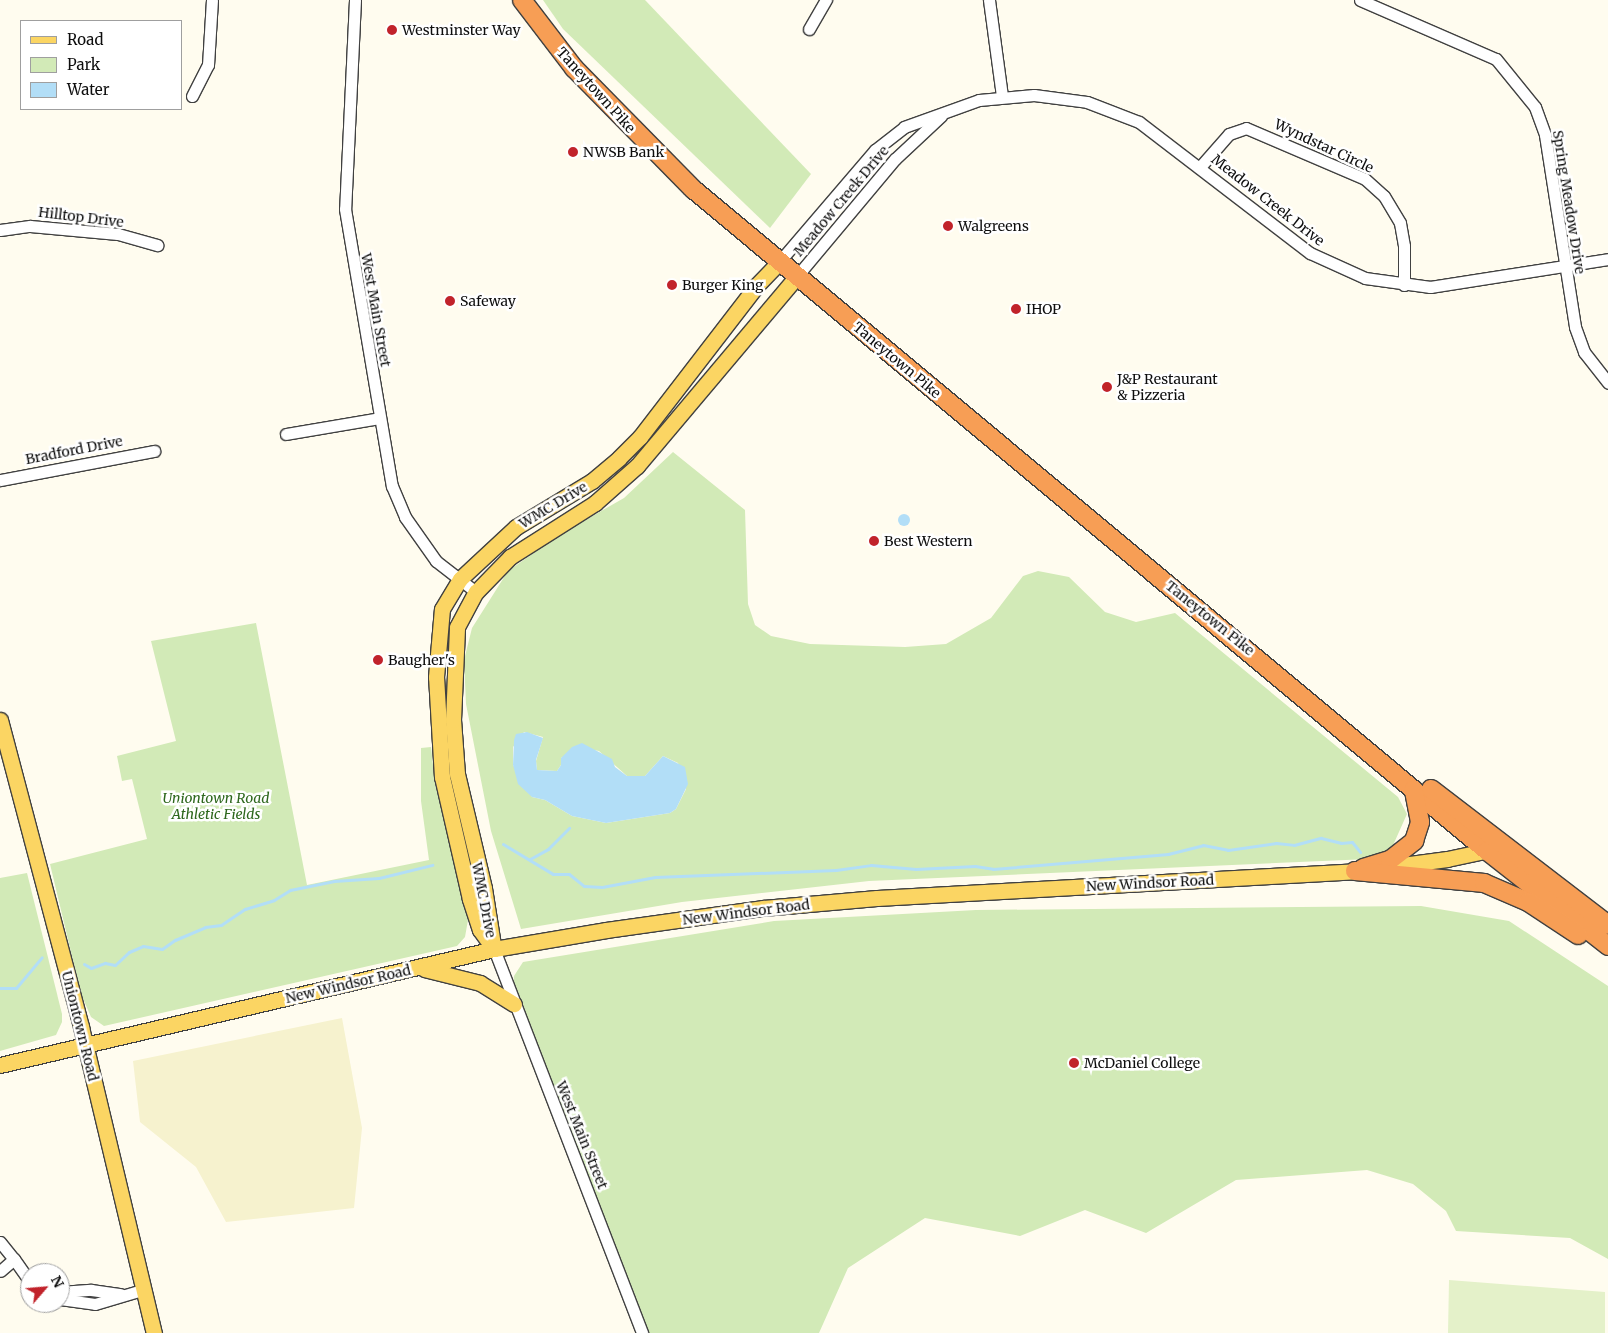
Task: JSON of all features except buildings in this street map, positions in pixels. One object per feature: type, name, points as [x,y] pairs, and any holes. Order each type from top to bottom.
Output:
[{"type":"highway","name":"Taneytown Pike","points":[[522,0],[574,68],[612,109],[693,189],[1300,692],[1487,851],[1608,946]]},
{"type":"highway","name":"Taneytown Pike","points":[[1300,692],[1608,925]]},
{"type":"highway","points":[[1355,871],[1390,860],[1414,841],[1420,822],[1414,790]]},
{"type":"highway","points":[[1355,871],[1484,883],[1528,902],[1608,954]]},
{"type":"main road","name":"WMC Drive","points":[[494,949],[480,930],[470,899],[442,777],[436,677],[442,609],[460,579],[516,527],[592,482],[620,458],[640,437],[758,285],[779,262]]},
{"type":"main road","name":"WMC Drive","points":[[494,949],[484,888],[457,774],[453,720],[457,627],[476,592],[510,557],[595,503],[637,466],[797,276]]},
{"type":"main road","name":"Uniontown Road","points":[[0,720],[86,1046],[142,1290],[154,1333]]},
{"type":"main road","name":"New Windsor Road","points":[[0,1065],[494,949],[773,907],[877,898],[1355,871],[1487,851],[1505,846]]},
{"type":"main road","points":[[418,967],[480,982],[514,1004]]},
{"type":"street","points":[[192,96],[208,65],[212,0]]},
{"type":"street","name":"West Main Street","points":[[355,0],[344,209],[380,418],[399,505],[436,561],[476,592]]},
{"type":"street","points":[[810,29],[826,0]]},
{"type":"street","points":[[989,0],[1002,96]]},
{"type":"street","name":"Spring Meadow Drive","points":[[1360,0],[1496,59],[1520,85],[1535,108],[1545,135],[1575,327],[1584,352],[1608,383]]},
{"type":"street","name":"Meadow Creek Drive","points":[[779,262],[875,150],[904,127],[953,108],[1002,96],[1052,96],[1103,106],[1139,122],[1315,257],[1352,274],[1404,285],[1450,285],[1608,259]]},
{"type":"street","name":"Meadow Creek Drive","points":[[797,276],[895,159],[934,121],[953,108]]},
{"type":"street","name":"Wyndstar Circle","points":[[1200,167],[1229,134],[1246,128],[1365,179],[1384,196],[1400,223],[1404,246],[1404,285]]},
{"type":"street","name":"Hilltop Drive","points":[[0,230],[30,226],[118,234],[157,245]]},
{"type":"street","points":[[286,434],[380,418]]},
{"type":"street","name":"Bradford Drive","points":[[0,480],[154,451]]},
{"type":"street","name":"West Main Street","points":[[494,949],[642,1333]]},
{"type":"street","points":[[0,1242],[20,1268]]},
{"type":"street","points":[[0,1271],[14,1259]]},
{"type":"street","points":[[70,1291],[91,1290],[123,1294]]},
{"type":"street","points":[[70,1300],[95,1304],[123,1294],[142,1290]]},
{"type":"shaded area","points":[[342,1018],[362,1128],[354,1208],[226,1222],[196,1167],[140,1122],[133,1061]]},
{"type":"green space","points":[[543,0],[645,0],[811,174],[770,228],[563,29]]},
{"type":"green space","points":[[673,452],[745,510],[748,604],[755,625],[771,636],[810,644],[905,647],[946,644],[991,618],[1023,576],[1038,571],[1069,577],[1105,612],[1136,622],[1175,613],[1398,797],[1407,814],[1390,852],[1369,859],[869,881],[682,902],[521,929],[491,831],[466,704],[464,660],[472,628],[508,571],[561,534],[624,498]],"holes":[[[524,732],[543,737],[536,761],[537,770],[557,771],[561,765],[561,758],[578,747],[599,751],[627,776],[645,776],[663,756],[678,763],[686,789],[676,809],[670,813],[606,823],[572,816],[545,800],[532,797],[513,765],[513,747]]]},
{"type":"green space","name":"Uniontown Road Athletic Fields","points":[[256,623],[307,885],[429,860],[421,801],[421,748],[431,747],[435,783],[468,920],[465,937],[457,946],[104,1026],[91,1017],[81,994],[50,864],[147,839],[132,779],[122,781],[117,756],[176,741],[151,641]]},
{"type":"green space","points":[[27,873],[62,1014],[62,1022],[56,1035],[0,1051],[0,878]]},
{"type":"green space","name":"McDaniel College","points":[[1421,906],[1509,921],[1608,986],[1608,1259],[1570,1238],[1456,1231],[1446,1211],[1413,1184],[1367,1170],[1236,1180],[1146,1233],[1085,1210],[1020,1236],[925,1218],[848,1268],[819,1333],[641,1333],[513,990],[514,976],[523,962],[774,921],[976,910]]},
{"type":"green space","points":[[1449,1280],[1605,1292],[1605,1333],[1448,1333]]},
{"type":"water","points":[[902,514],[906,514],[910,520],[906,526],[902,526],[898,522],[898,518]]},
{"type":"water","points":[[527,732],[543,738],[536,760],[537,770],[557,771],[561,765],[561,758],[572,747],[582,743],[612,759],[615,767],[627,776],[645,776],[663,756],[685,767],[688,784],[676,809],[670,813],[606,823],[572,816],[545,800],[532,797],[518,784],[513,765],[514,740],[516,734]]},
{"type":"waterway","points":[[530,859],[548,849],[569,828]]},
{"type":"waterway","points":[[503,844],[553,874],[569,874],[584,886],[602,887],[655,877],[836,870],[871,865],[916,869],[975,866],[993,869],[1168,854],[1203,845],[1228,850],[1276,843],[1294,845],[1321,838],[1341,843],[1352,842],[1360,852]]},
{"type":"waterway","points":[[84,964],[91,968],[105,963],[115,965],[129,952],[143,946],[162,949],[175,940],[205,927],[221,925],[245,909],[274,900],[290,890],[334,881],[379,878],[432,865]]},
{"type":"waterway","points":[[0,988],[16,988],[42,957]]},
{"type":"place","name":"Westminster Way","points":[[392,30]]},
{"type":"place","name":"NWSB Bank","points":[[573,152]]},
{"type":"place","name":"Walgreens","points":[[948,226]]},
{"type":"place","name":"Burger King","points":[[672,285]]},
{"type":"place","name":"Safeway","points":[[450,301]]},
{"type":"place","name":"IHOP","points":[[1016,309]]},
{"type":"place","name":"J&P Restaurant & Pizzeria","points":[[1107,387]]},
{"type":"place","name":"Best Western","points":[[874,541]]},
{"type":"place","name":"Baugher's","points":[[378,660]]},
{"type":"place","name":"McDaniel College","points":[[1074,1063]]}]
